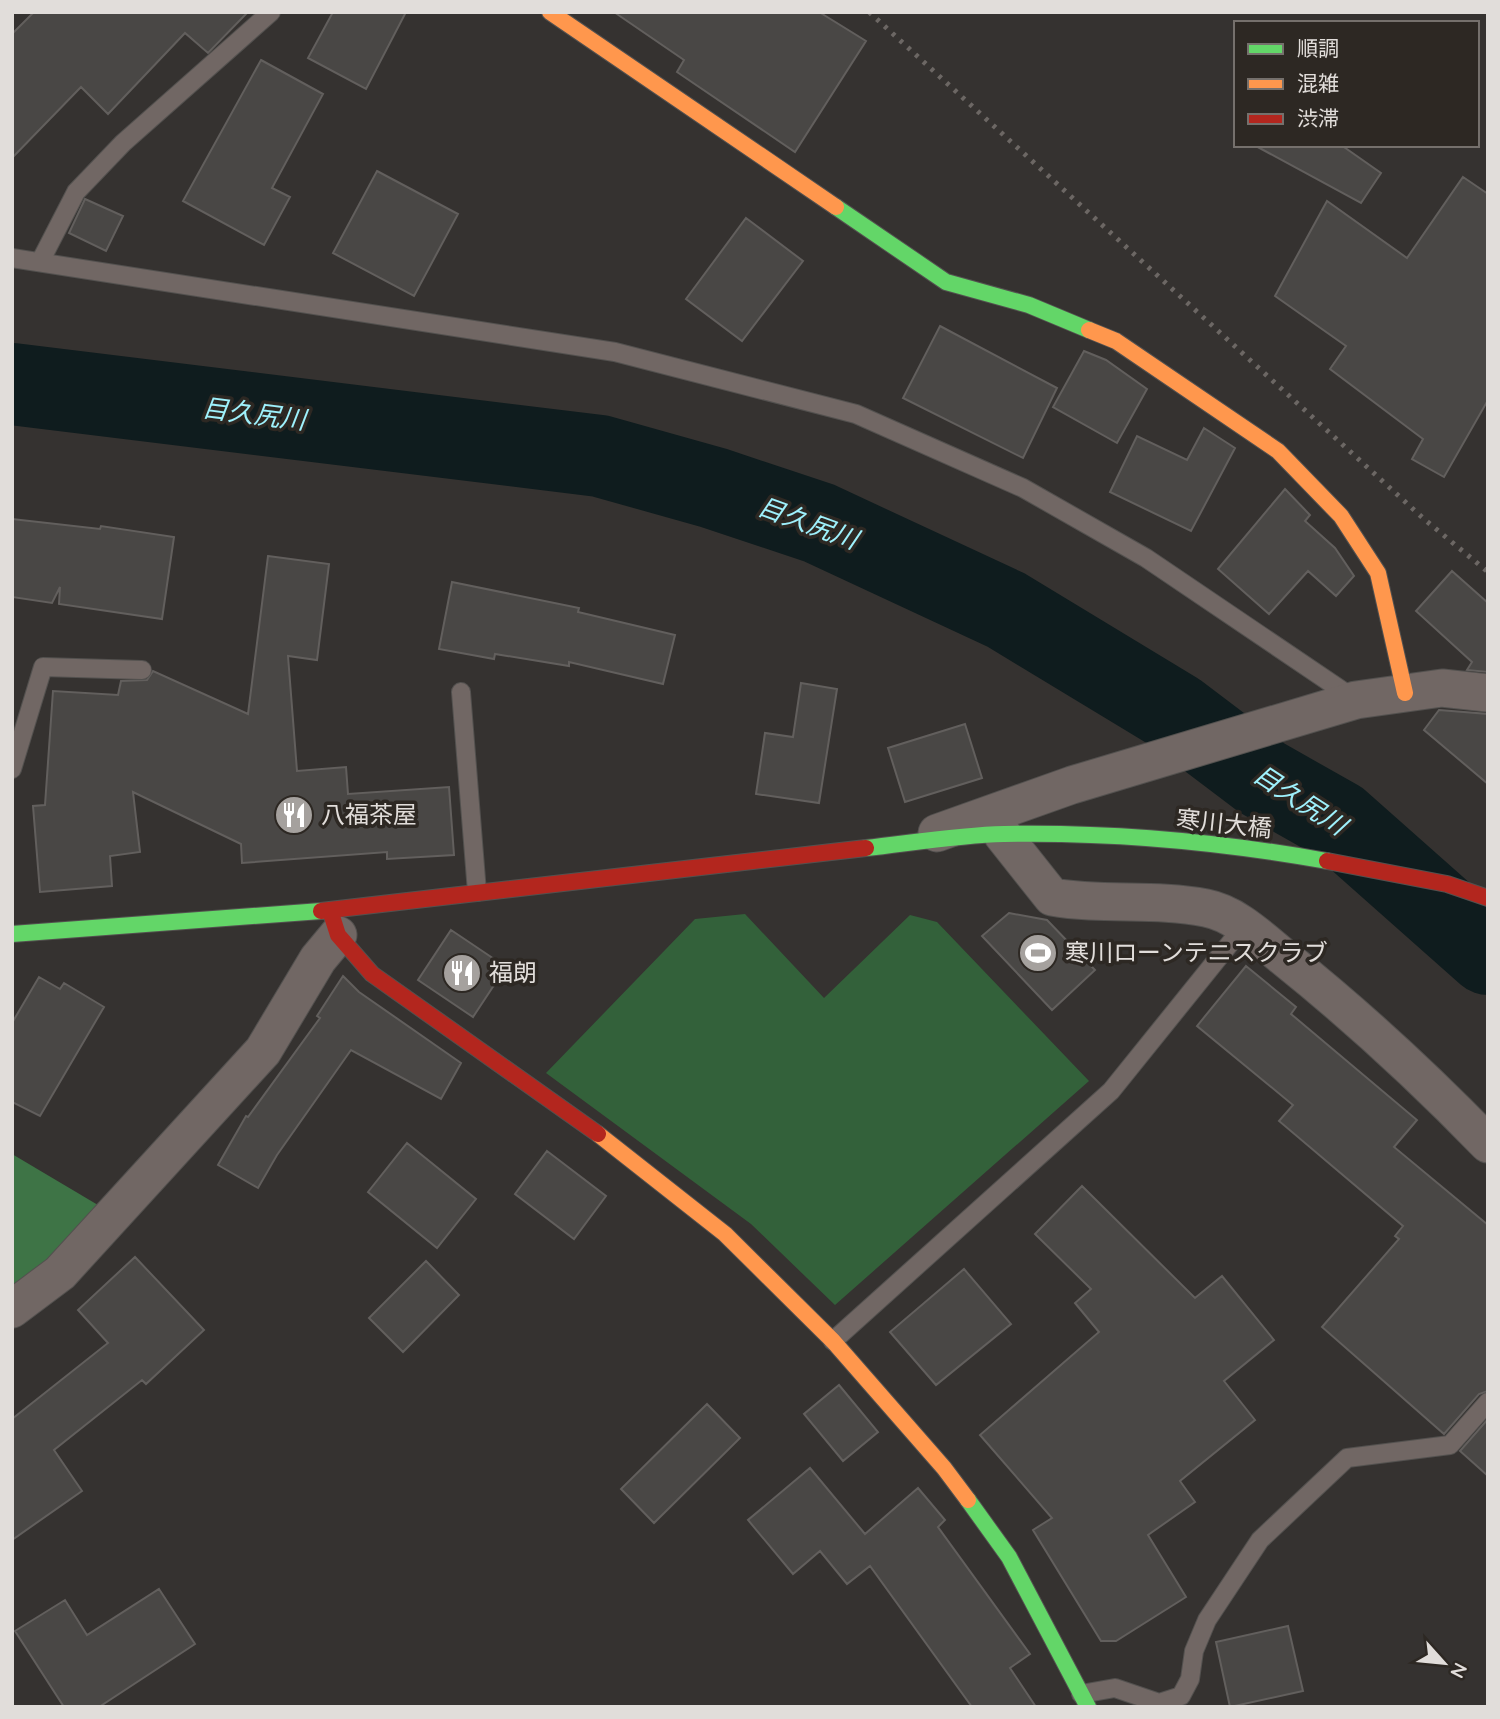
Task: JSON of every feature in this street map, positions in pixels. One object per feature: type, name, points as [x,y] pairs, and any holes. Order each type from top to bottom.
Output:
[{"type":"street","points":[[550,12],[946,282],[1029,305],[1116,341],[1278,451],[1341,516],[1378,573],[1405,693]]},
{"type":"street","points":[[907,844],[1072,785],[1347,703],[1442,688],[1488,693]]},
{"type":"street","points":[[1002,834],[1052,897],[1077,901],[1142,901],[1209,909],[1244,926],[1364,1022],[1488,1144]]},
{"type":"street","name":"寒川大橋","points":[[12,934],[334,923],[477,892],[730,861],[1002,834],[1118,837],[1305,857],[1447,884],[1488,898]]},
{"type":"street","points":[[12,1309],[60,1273],[263,1051],[318,959],[334,923],[372,974],[570,1112],[725,1234],[833,1341],[944,1468],[1009,1557],[1085,1700]]},
{"type":"lane","points":[[40,262],[76,191],[123,143],[271,12]]},
{"type":"lane","points":[[12,258],[615,352],[856,414],[1034,494],[1146,558],[1347,703]]},
{"type":"lane","points":[[12,769],[19,720],[43,667],[142,670]]},
{"type":"lane","points":[[461,692],[477,892]]},
{"type":"lane","points":[[833,1341],[1111,1091],[1244,926]]},
{"type":"lane","points":[[1085,1700],[1115,1688],[1159,1703],[1181,1696],[1190,1679],[1194,1651],[1206,1620],[1260,1540],[1347,1458],[1450,1446],[1488,1402]]},
{"type":"green space","points":[[745,914],[824,998],[910,915],[937,922],[1089,1081],[835,1305],[751,1224],[546,1073],[695,919]]},
{"type":"green space","points":[[12,1154],[103,1208],[12,1292]]},
{"type":"building","points":[[34,12],[248,12],[208,53],[185,33],[108,114],[81,87],[12,158],[12,34]]},
{"type":"building","points":[[333,12],[406,12],[366,89],[308,58]]},
{"type":"building","points":[[614,12],[819,12],[866,41],[795,152],[677,72],[684,60]]},
{"type":"building","points":[[261,60],[323,94],[272,188],[290,197],[264,245],[183,201]]},
{"type":"building","points":[[1258,147],[1344,147],[1381,173],[1361,203]]},
{"type":"building","points":[[377,171],[458,214],[414,296],[333,253]]},
{"type":"building","points":[[1463,177],[1488,194],[1488,400],[1444,477],[1412,459],[1423,439],[1330,369],[1346,346],[1275,296],[1327,201],[1407,258]]},
{"type":"building","points":[[85,199],[123,216],[106,251],[69,233]]},
{"type":"building","points":[[746,218],[803,261],[742,341],[686,299]]},
{"type":"building","points":[[940,326],[1057,388],[1023,458],[903,398]]},
{"type":"building","points":[[1084,351],[1106,360],[1147,389],[1117,443],[1053,407]]},
{"type":"building","points":[[1204,428],[1235,448],[1191,531],[1110,492],[1137,436],[1187,460]]},
{"type":"building","points":[[1285,489],[1310,515],[1305,521],[1335,548],[1354,576],[1336,596],[1308,571],[1269,614],[1218,569]]},
{"type":"building","points":[[12,519],[100,529],[101,526],[174,537],[162,619],[59,604],[60,587],[52,603],[12,597]]},
{"type":"building","points":[[268,556],[329,564],[317,660],[288,656],[297,771],[346,767],[348,794],[449,787],[454,855],[387,859],[387,852],[242,863],[241,844],[133,792],[140,852],[110,856],[112,886],[40,892],[33,806],[45,805],[53,691],[118,695],[121,681],[147,680],[153,671],[248,714]]},
{"type":"building","points":[[1452,571],[1488,603],[1488,672],[1467,670],[1472,662],[1416,611]]},
{"type":"building","points":[[452,582],[579,608],[578,612],[675,635],[663,684],[569,662],[569,666],[495,654],[494,659],[439,649]]},
{"type":"building","points":[[801,683],[837,689],[819,803],[756,794],[765,733],[793,737]]},
{"type":"building","points":[[1439,710],[1488,714],[1488,784],[1424,730]]},
{"type":"building","points":[[965,724],[982,778],[905,802],[888,748]]},
{"type":"building","name":"寒川ローンテニスクラブ","points":[[1009,913],[1047,920],[1095,970],[1052,1010],[982,936]]},
{"type":"building","name":"福朗","points":[[451,930],[506,967],[473,1017],[418,980]]},
{"type":"building","points":[[1246,966],[1296,1007],[1291,1014],[1417,1120],[1394,1147],[1488,1225],[1488,1391],[1479,1394],[1444,1434],[1322,1327],[1399,1239],[1395,1236],[1403,1226],[1279,1121],[1293,1105],[1197,1026]]},
{"type":"building","points":[[343,976],[359,992],[461,1063],[441,1099],[351,1050],[277,1155],[258,1188],[218,1165],[246,1116],[248,1117],[320,1018],[317,1016]]},
{"type":"building","points":[[39,977],[60,989],[64,983],[104,1007],[40,1116],[12,1102],[12,1023]]},
{"type":"building","points":[[407,1143],[476,1199],[437,1248],[368,1192]]},
{"type":"building","points":[[547,1151],[606,1196],[574,1239],[515,1194]]},
{"type":"building","points":[[1082,1186],[1195,1298],[1222,1276],[1274,1340],[1224,1381],[1255,1420],[1180,1481],[1195,1502],[1148,1535],[1186,1597],[1116,1641],[1101,1641],[1033,1530],[1052,1518],[980,1435],[1099,1332],[1075,1303],[1091,1289],[1035,1234]]},
{"type":"building","points":[[135,1257],[204,1330],[146,1384],[142,1380],[54,1450],[82,1491],[12,1540],[12,1419],[108,1343],[78,1310]]},
{"type":"building","points":[[426,1261],[459,1295],[403,1352],[369,1318]]},
{"type":"building","points":[[964,1269],[1011,1324],[936,1385],[890,1332]]},
{"type":"building","points":[[839,1385],[878,1432],[843,1461],[804,1414]]},
{"type":"building","points":[[707,1404],[740,1438],[654,1523],[621,1489]]},
{"type":"building","points":[[1488,1419],[1488,1476],[1460,1451]]},
{"type":"building","points":[[810,1468],[865,1534],[918,1488],[945,1520],[938,1527],[1030,1654],[1010,1668],[1036,1707],[972,1707],[870,1566],[847,1584],[820,1551],[793,1574],[748,1520]]},
{"type":"building","points":[[159,1589],[195,1644],[99,1707],[64,1707],[15,1631],[65,1600],[87,1635]]},
{"type":"building","points":[[1288,1626],[1303,1691],[1230,1707],[1216,1642]]},
{"type":"waterway","name":"目久尻川","points":[[12,384],[600,456],[714,488],[819,523],[1006,610],[1176,713],[1262,778],[1338,821],[1488,954]]},
{"type":"railway","points":[[869,12],[1424,519],[1488,572]]},
{"type":"traffic: fast","points":[[836,207],[946,282],[1029,305],[1089,330]]},
{"type":"traffic: fast","points":[[866,848],[987,835],[1085,835],[1247,848],[1327,861]]},
{"type":"traffic: fast","points":[[12,934],[321,911]]},
{"type":"traffic: fast","points":[[968,1500],[1009,1557],[1088,1707]]},
{"type":"traffic: slow","points":[[550,12],[836,207]]},
{"type":"traffic: slow","points":[[1089,330],[1116,341],[1278,451],[1341,516],[1378,573],[1405,693]]},
{"type":"traffic: slow","points":[[598,1134],[725,1234],[833,1341],[944,1468],[968,1500]]},
{"type":"traffic: jam","points":[[321,911],[866,848]]},
{"type":"traffic: jam","points":[[1327,861],[1447,884],[1488,898]]},
{"type":"traffic: jam","points":[[330,910],[338,935],[372,974],[598,1134]]},
{"type":"place","name":"八福茶屋","points":[[294,815]]},
{"type":"place","name":"寒川ローンテニスクラブ","points":[[1038,953]]},
{"type":"place","name":"福朗","points":[[462,973]]}]
